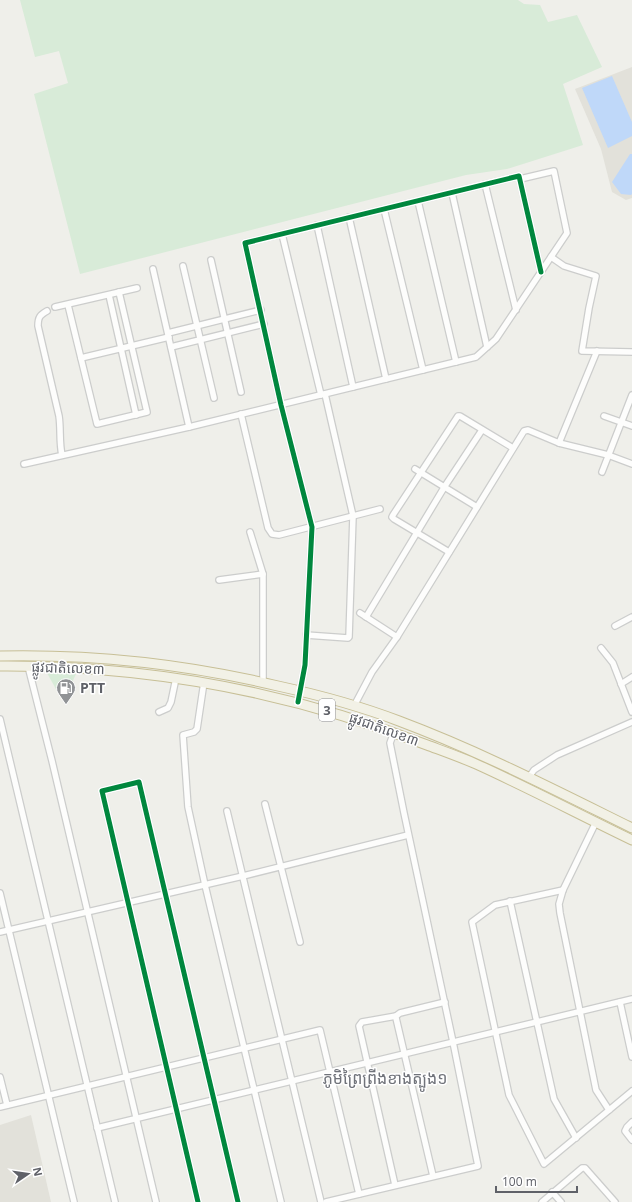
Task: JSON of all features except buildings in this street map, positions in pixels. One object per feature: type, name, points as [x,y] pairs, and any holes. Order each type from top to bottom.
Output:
[{"type":"highway","name":"ផ្លូវជាតិលេខ៣","points":[[0,656],[63,656],[139,661],[195,669],[263,682],[300,691],[354,706],[399,721],[473,750],[632,828]]},
{"type":"highway","name":"ផ្លូវជាតិលេខ៣","points":[[0,666],[97,669],[176,678],[204,682],[298,702],[394,732],[478,765],[632,840]]},
{"type":"street","points":[[24,464],[282,405],[476,357],[496,339],[566,234],[567,231],[554,171],[520,179],[519,176],[245,243],[282,405],[312,527],[305,665],[298,702]]},
{"type":"street","points":[[520,179],[541,272]]},
{"type":"street","points":[[486,184],[516,310]]},
{"type":"street","points":[[452,192],[487,347]]},
{"type":"street","points":[[418,201],[456,362]]},
{"type":"street","points":[[384,209],[422,370]]},
{"type":"street","points":[[349,218],[386,379]]},
{"type":"street","points":[[317,225],[353,387]]},
{"type":"street","points":[[282,234],[353,516],[350,637],[306,635]]},
{"type":"street","points":[[551,257],[564,266],[596,276],[582,351],[632,352]]},
{"type":"street","points":[[212,260],[241,392]]},
{"type":"street","points":[[183,266],[214,398]]},
{"type":"street","points":[[154,269],[189,427]]},
{"type":"street","points":[[55,308],[137,288]]},
{"type":"street","points":[[68,304],[97,424],[136,415],[147,412],[119,292]]},
{"type":"street","points":[[109,295],[136,415]]},
{"type":"street","points":[[81,358],[121,349],[197,326],[261,310]]},
{"type":"street","points":[[47,311],[40,315],[38,326],[59,416],[61,431],[60,445],[62,455]]},
{"type":"street","points":[[171,347],[264,324]]},
{"type":"street","points":[[559,443],[597,351]]},
{"type":"street","points":[[602,472],[632,396]]},
{"type":"street","points":[[241,414],[268,528],[272,534],[279,535],[380,509]]},
{"type":"street","points":[[449,552],[392,517],[458,416],[513,448]]},
{"type":"street","points":[[604,416],[632,426]]},
{"type":"street","points":[[354,706],[372,672],[397,637],[526,429],[559,443],[608,455],[632,464]]},
{"type":"street","points":[[366,617],[445,486],[482,430]]},
{"type":"street","points":[[415,470],[445,486],[477,507]]},
{"type":"street","points":[[250,532],[263,574],[263,682]]},
{"type":"street","points":[[219,580],[263,574]]},
{"type":"street","points":[[360,613],[397,637]]},
{"type":"street","points":[[615,626],[632,617]]},
{"type":"street","points":[[601,648],[613,663],[632,712]]},
{"type":"street","points":[[28,666],[88,912],[156,1202]]},
{"type":"street","points":[[621,684],[632,677]]},
{"type":"street","points":[[159,712],[168,708],[171,702],[176,678]]},
{"type":"street","points":[[204,682],[197,729],[194,732],[183,735],[188,807],[205,885],[281,1202]]},
{"type":"street","points":[[0,719],[115,1202]]},
{"type":"street","points":[[529,777],[534,770],[557,755],[632,724]]},
{"type":"street","points":[[326,1202],[478,1166],[390,743],[394,732]]},
{"type":"street","points":[[198,1202],[102,791],[139,782],[238,1202]]},
{"type":"street","points":[[265,804],[300,942]]},
{"type":"street","points":[[227,811],[321,1202]]},
{"type":"street","points":[[596,822],[563,890],[559,904],[560,918],[596,1090],[609,1110]]},
{"type":"street","points":[[0,932],[281,867],[408,835]]},
{"type":"street","points":[[563,890],[495,905],[472,922],[509,1095],[544,1164],[632,1091]]},
{"type":"street","points":[[0,893],[74,1202]]},
{"type":"street","points":[[510,901],[554,1099],[576,1138]]},
{"type":"street","points":[[97,1128],[632,999]]},
{"type":"street","points":[[395,1185],[359,1026],[360,1023],[396,1016],[400,1012],[444,1002]]},
{"type":"street","points":[[620,1002],[632,1057]]},
{"type":"street","points":[[396,1016],[433,1176]]},
{"type":"street","points":[[0,1107],[320,1030],[359,1194]]},
{"type":"street","points":[[0,1076],[7,1105]]},
{"type":"street","points":[[632,1122],[625,1131],[632,1140]]},
{"type":"street","points":[[542,1202],[582,1168],[585,1168],[615,1202]]},
{"type":"street","points":[[552,1192],[561,1202]]},
{"type":"shaded area","points":[[632,67],[632,198],[626,200],[612,192],[601,149],[575,89]]},
{"type":"shaded area","points":[[31,1115],[51,1202],[0,1202],[0,1125]]},
{"type":"green space","points":[[20,0],[518,0],[524,4],[540,5],[548,22],[577,15],[602,67],[563,84],[583,145],[507,169],[466,175],[80,274],[34,94],[68,83],[59,51],[35,57]]},
{"type":"green space","points":[[47,673],[76,674],[69,689],[57,691]]},
{"type":"water","points":[[612,76],[632,122],[632,136],[608,148],[582,88]]},
{"type":"water","points":[[630,154],[632,154],[631,195],[621,194],[612,182]]},
{"type":"cycle path","points":[[298,702],[305,665],[312,527],[281,405],[245,243],[519,176],[541,272]]},
{"type":"cycle path","points":[[198,1202],[102,791],[139,782],[238,1202]]},
{"type":"place","name":"PTT","points":[[66,705]]},
{"type":"district","name":"ភូមិព្រៃព្រីងខាងត្បូង១","points":[[385,1078]]}]
